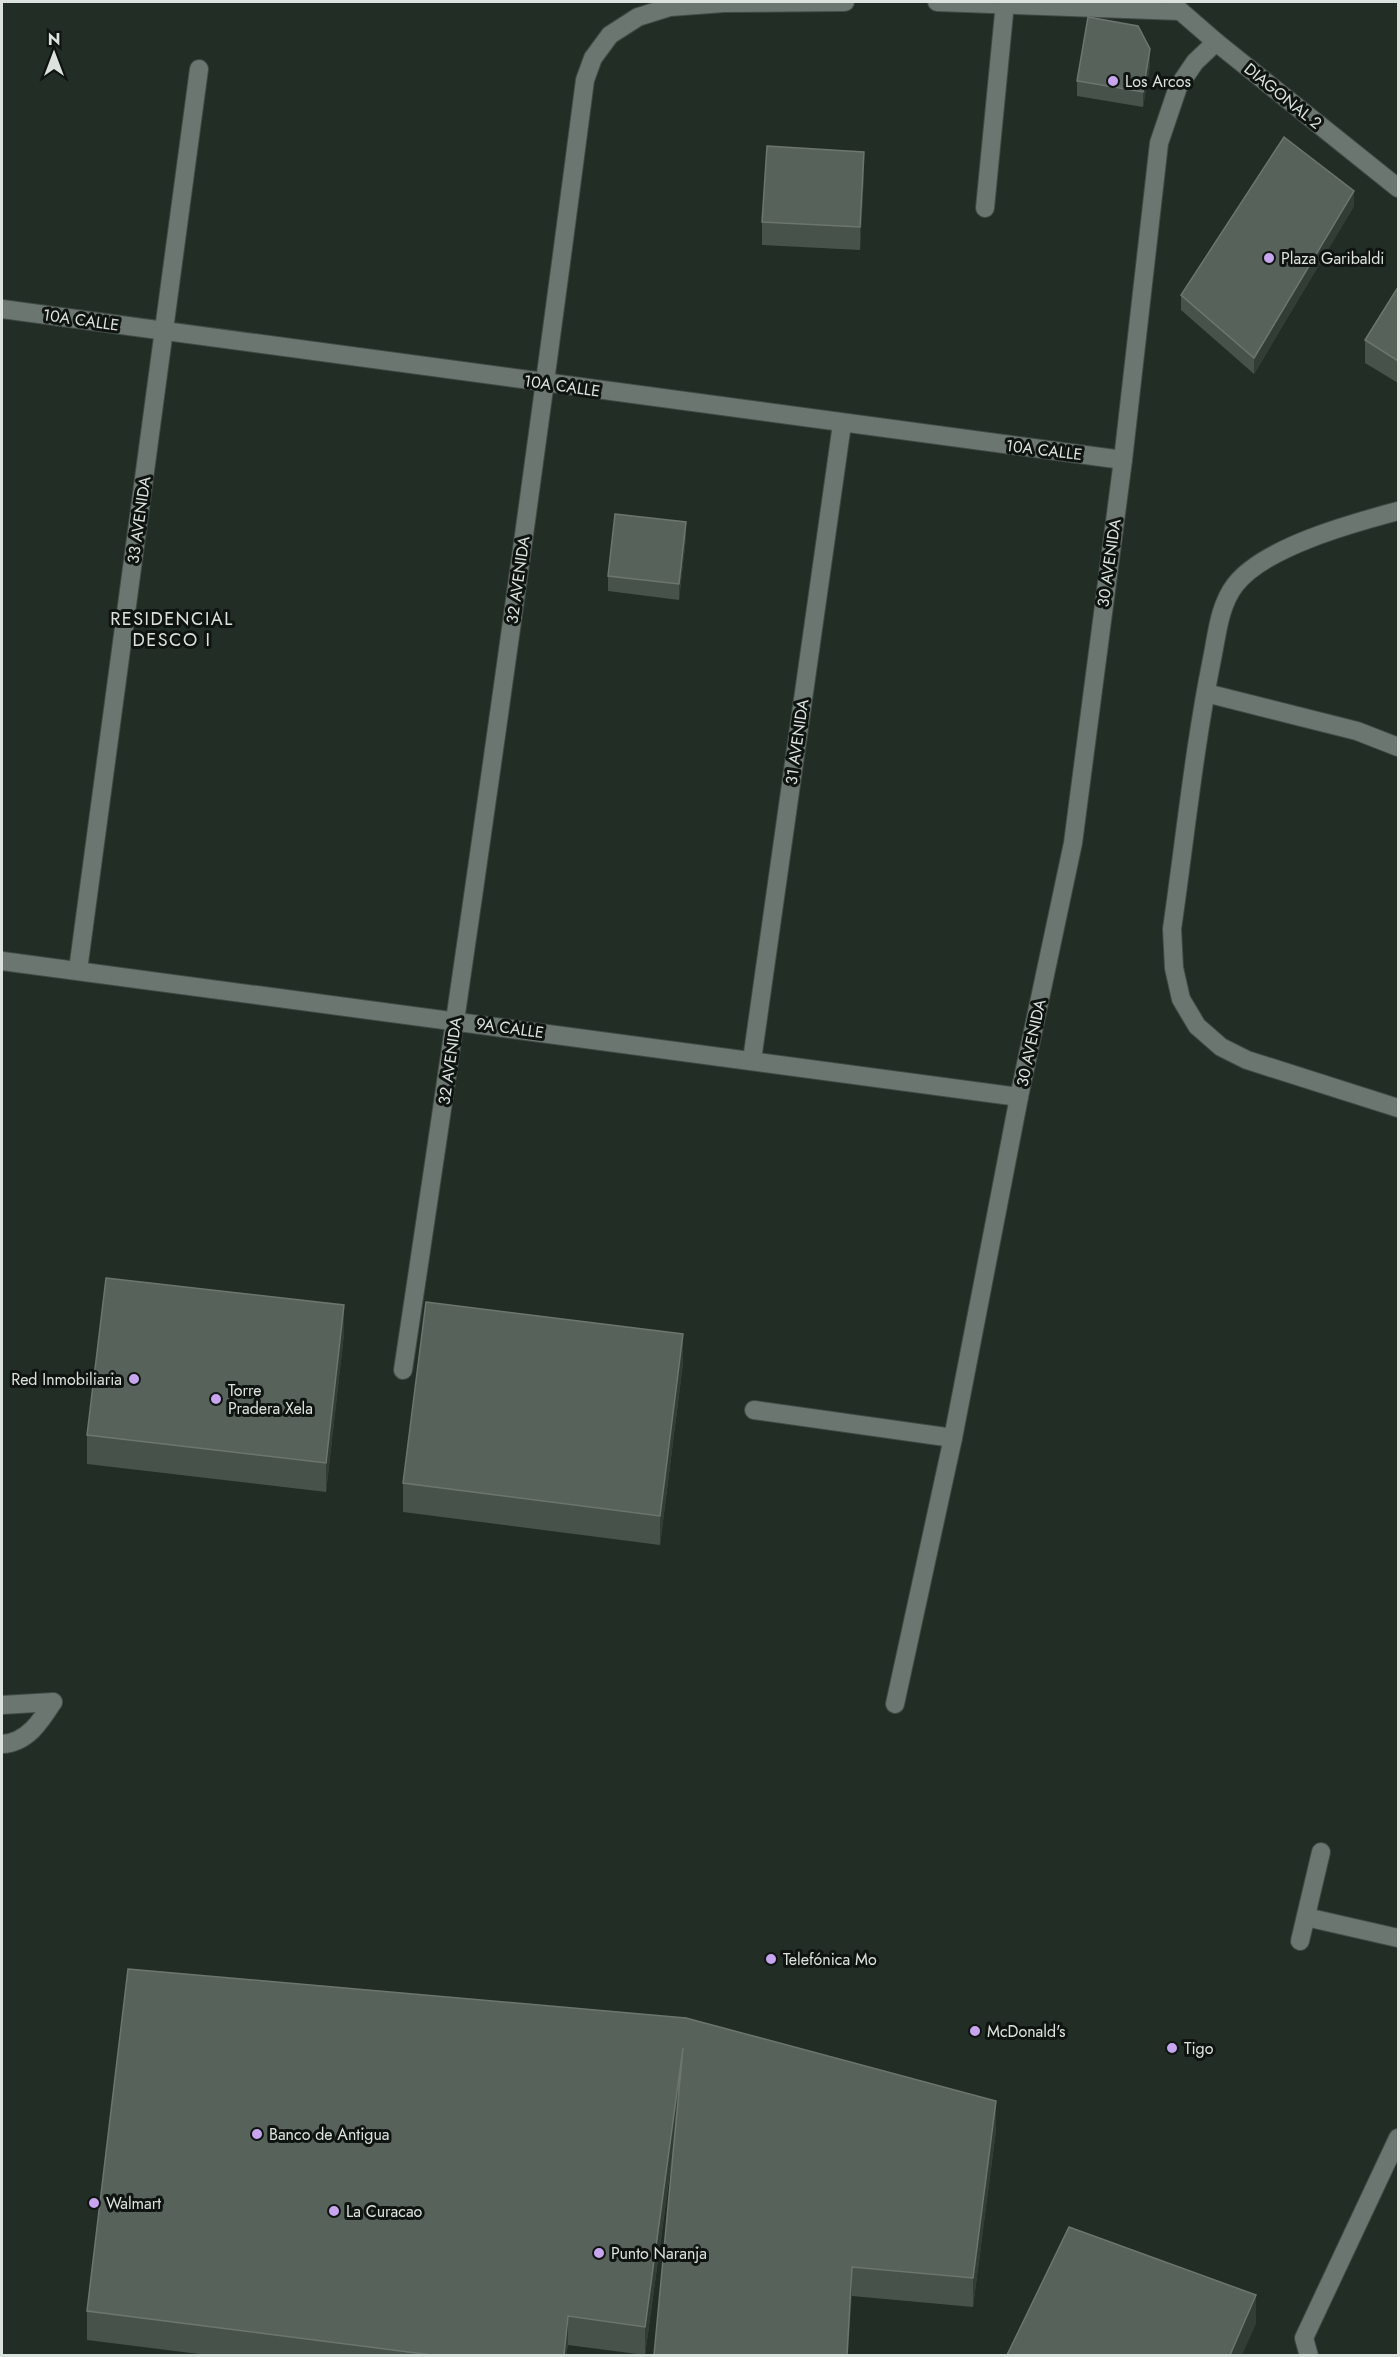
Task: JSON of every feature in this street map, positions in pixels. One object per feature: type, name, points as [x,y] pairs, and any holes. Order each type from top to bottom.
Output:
[{"type":"street","name":"32 AVENIDA","points":[[403,1370],[456,1021],[546,384],[585,80],[593,58],[610,35],[638,17],[670,7],[724,3],[845,2]]},
{"type":"street","points":[[937,2],[1175,6]]},
{"type":"street","points":[[985,208],[1005,3]]},
{"type":"street","name":"DIAGONAL 2","points":[[1175,6],[1216,42],[1398,188]]},
{"type":"street","name":"30 AVENIDA","points":[[895,1704],[953,1438],[1019,1097],[1073,843],[1123,460],[1159,143],[1178,87],[1195,62],[1216,42]]},
{"type":"street","name":"33 AVENIDA","points":[[78,970],[199,69]]},
{"type":"street","name":"10A CALLE","points":[[2,309],[842,424],[1123,460]]},
{"type":"street","name":"31 AVENIDA","points":[[752,1060],[842,424]]},
{"type":"street","points":[[1398,511],[1364,520],[1289,548],[1259,564],[1235,585],[1222,610],[1206,693],[1173,929],[1174,968],[1181,999],[1197,1026],[1221,1047],[1247,1060],[1398,1108]]},
{"type":"street","points":[[1206,693],[1357,730],[1398,747]]},
{"type":"street","name":"9A CALLE","points":[[2,961],[1019,1097]]},
{"type":"street","points":[[754,1410],[953,1438]]},
{"type":"street","points":[[2,1705],[52,1702],[31,1731],[20,1740],[2,1744]]},
{"type":"street","points":[[1300,1941],[1321,1852]]},
{"type":"street","points":[[1306,1917],[1398,1938]]},
{"type":"street","points":[[1309,2355],[1304,2338],[1398,2138]]},
{"type":"building","name":"Los Arcos","points":[[1088,17],[1138,26],[1150,49],[1143,92],[1077,81]]},
{"type":"building","name":"Plaza Garibaldi","points":[[1284,137],[1354,191],[1254,358],[1181,295]]},
{"type":"building","points":[[767,146],[864,152],[860,227],[762,222]]},
{"type":"building","points":[[1398,287],[1398,361],[1365,340]]},
{"type":"building","points":[[615,514],[686,522],[679,584],[608,576]]},
{"type":"building","name":"Torre Pradera Xela","points":[[106,1278],[344,1305],[326,1463],[87,1435]]},
{"type":"building","points":[[426,1302],[683,1334],[660,1516],[403,1483]]},
{"type":"building","points":[[128,1969],[686,2018],[996,2101],[973,2278],[852,2267],[847,2355],[654,2355],[683,2048],[645,2327],[568,2316],[564,2355],[432,2355],[87,2311]]},
{"type":"building","points":[[1069,2227],[1256,2295],[1230,2355],[1007,2355]]},
{"type":"place","name":"Los Arcos","points":[[1113,81]]},
{"type":"place","name":"Plaza Garibaldi","points":[[1269,258]]},
{"type":"place","name":"Red Inmobiliaria","points":[[134,1379]]},
{"type":"place","name":"Torre Pradera Xela","points":[[216,1399]]},
{"type":"place","name":"Telefónica Mo","points":[[771,1959]]},
{"type":"place","name":"McDonald's","points":[[975,2031]]},
{"type":"place","name":"Tigo","points":[[1172,2048]]},
{"type":"place","name":"Banco de Antigua","points":[[257,2134]]},
{"type":"place","name":"Walmart","points":[[94,2203]]},
{"type":"place","name":"La Curacao","points":[[334,2211]]},
{"type":"place","name":"Punto Naranja","points":[[599,2253]]},
{"type":"district","name":"RESIDENCIAL DESCO I","points":[[172,629]]}]
